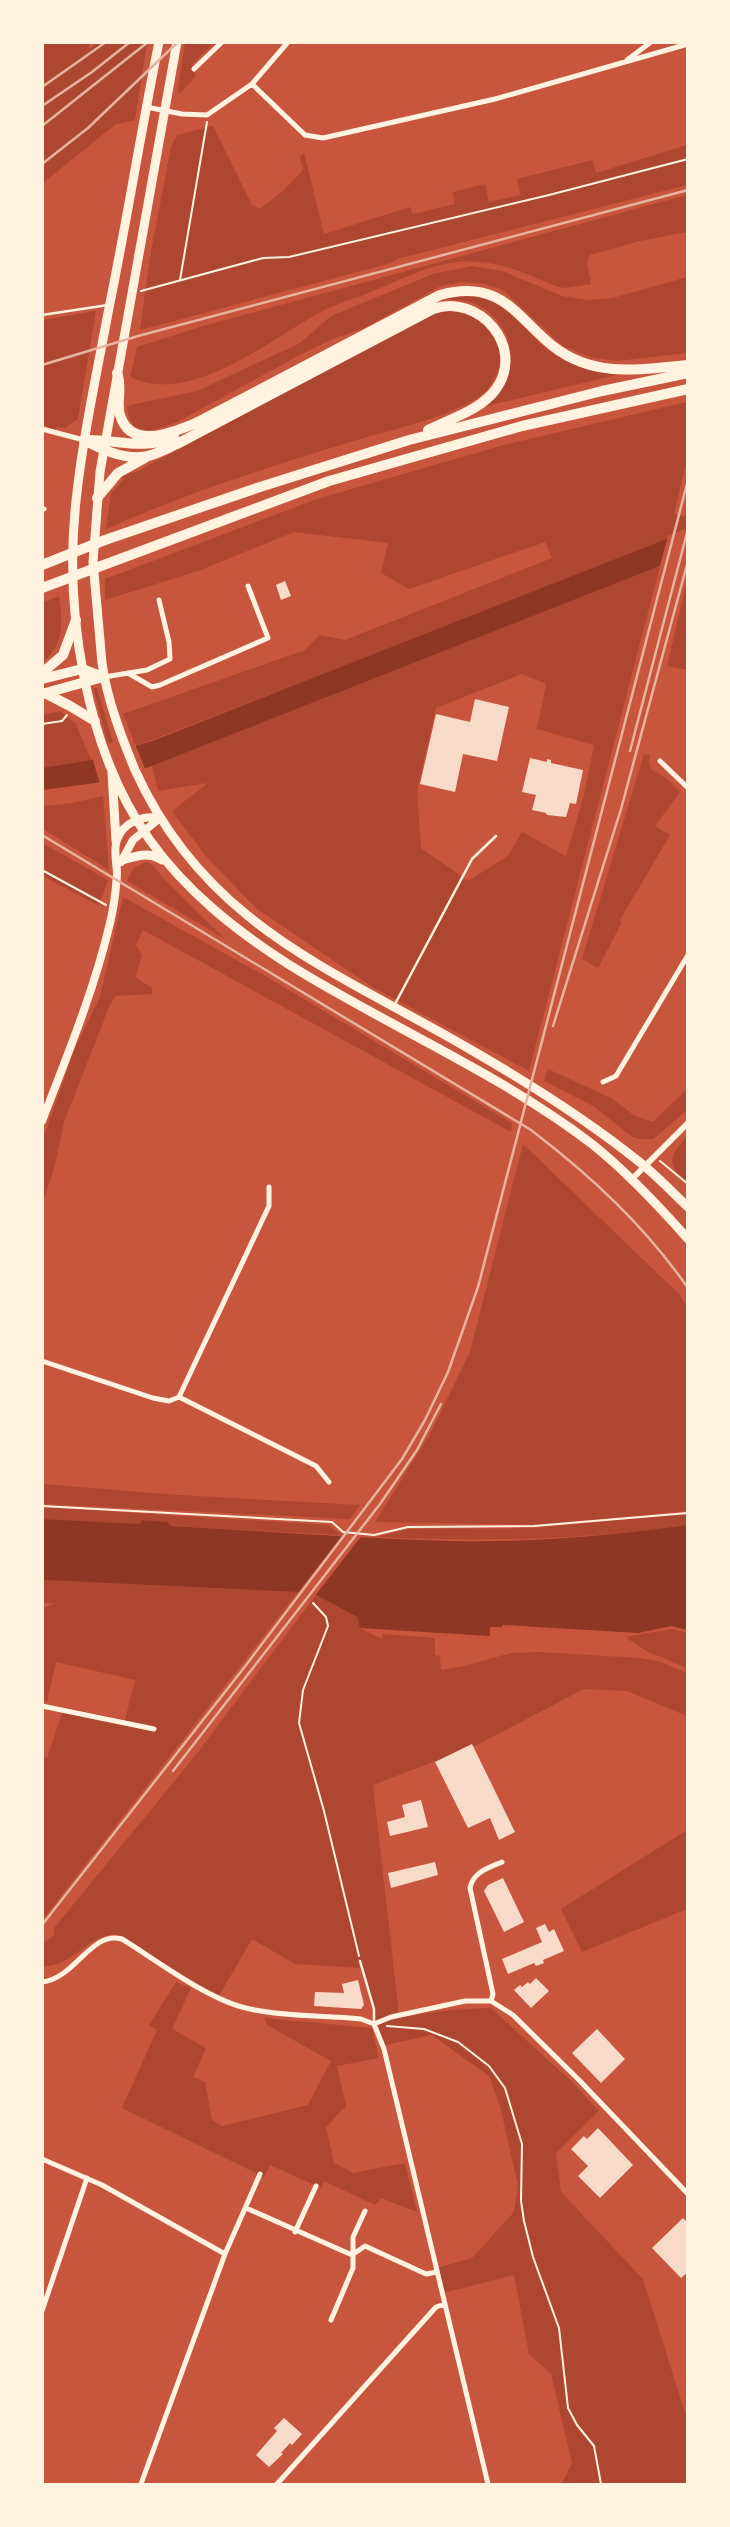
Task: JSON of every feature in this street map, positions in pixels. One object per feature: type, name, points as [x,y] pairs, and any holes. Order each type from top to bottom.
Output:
[{"type":"highway","points":[[117,373],[120,381],[120,415],[126,425],[135,433],[150,437],[166,435],[198,422],[370,333],[440,294],[457,290],[476,290],[492,294],[510,305],[557,350],[596,367],[630,370],[688,365]]},
{"type":"highway","points":[[96,498],[118,473],[148,456],[177,444],[433,309],[442,306],[460,306],[480,314],[496,329],[504,347],[505,365],[500,382],[487,399],[474,408],[409,440]]},
{"type":"highway","points":[[42,565],[105,540],[260,487],[409,440],[602,391],[688,373]]},
{"type":"highway","points":[[42,588],[329,481],[522,426],[688,389]]},
{"type":"highway","points":[[84,440],[104,439],[131,445],[162,442],[180,434],[198,422]]},
{"type":"highway","points":[[84,440],[102,451],[133,457],[148,456]]},
{"type":"highway","points":[[42,674],[63,655],[76,620]]},
{"type":"highway","points":[[42,679],[82,669],[104,677]]},
{"type":"highway","points":[[44,694],[104,677]]},
{"type":"highway","points":[[44,694],[70,706],[95,721]]},
{"type":"main road","points":[[159,42],[84,440],[73,532],[76,620],[82,669],[95,721],[112,768],[143,829],[171,867],[210,907],[290,965],[522,1097],[590,1142],[632,1179],[688,1239]]},
{"type":"main road","points":[[177,42],[104,439],[96,498],[93,562],[104,677],[122,740],[142,785],[160,818],[207,880],[240,911],[308,959],[539,1090],[590,1124],[644,1166],[688,1207]]},
{"type":"main road","points":[[42,1121],[90,990],[106,940],[113,909],[117,873],[112,768]]},
{"type":"main road","points":[[116,841],[126,827],[137,819],[148,816],[160,818]]},
{"type":"main road","points":[[117,873],[133,840],[143,829],[160,818]]},
{"type":"main road","points":[[122,860],[149,855],[155,856],[171,867]]},
{"type":"street","points":[[194,69],[222,42]]},
{"type":"street","points":[[146,107],[182,114],[207,115],[252,84],[288,42]]},
{"type":"street","points":[[624,63],[651,42]]},
{"type":"street","points":[[252,84],[305,136],[316,138],[334,136],[495,99],[688,44]]},
{"type":"street","points":[[42,429],[84,440]]},
{"type":"street","points":[[128,673],[152,686],[160,685],[268,638],[248,586]]},
{"type":"street","points":[[104,677],[147,670],[170,660],[169,642],[159,600]]},
{"type":"street","points":[[660,761],[688,788]]},
{"type":"street","points":[[604,1082],[616,1076],[688,955]]},
{"type":"street","points":[[632,1179],[688,1123]]},
{"type":"street","points":[[42,1361],[153,1398],[169,1401],[180,1397],[269,1206],[269,1187]]},
{"type":"street","points":[[180,1397],[316,1466],[329,1482]]},
{"type":"street","points":[[42,1706],[154,1729]]},
{"type":"street","points":[[491,2001],[493,1994],[470,1888],[472,1880],[476,1875],[502,1862]]},
{"type":"street","points":[[42,1982],[52,1981],[64,1975],[100,1941],[115,1937],[122,1939],[214,1996],[238,2006],[264,2011],[361,2019],[374,2024],[453,2003],[476,2000],[491,2001],[513,2014],[580,2080],[688,2194]]},
{"type":"street","points":[[374,2024],[384,2049],[488,2484]]},
{"type":"street","points":[[42,2159],[87,2178],[226,2254]]},
{"type":"street","points":[[141,2484],[226,2254],[260,2174]]},
{"type":"street","points":[[42,2311],[87,2178]]},
{"type":"street","points":[[295,2232],[316,2186]]},
{"type":"street","points":[[246,2208],[295,2232],[352,2255]]},
{"type":"street","points":[[331,2320],[354,2268],[352,2255],[353,2237],[365,2211]]},
{"type":"street","points":[[352,2255],[365,2246],[426,2274],[437,2272]]},
{"type":"street","points":[[277,2484],[436,2307],[445,2304]]},
{"type":"lane","points":[[42,315],[110,305]]},
{"type":"lane","points":[[394,1008],[472,859],[496,836]]},
{"type":"lane","points":[[360,1961],[374,2009],[374,2024]]},
{"type":"path","points":[[180,280],[207,129],[207,115]]},
{"type":"path","points":[[132,294],[263,258],[289,257],[540,197],[688,159]]},
{"type":"path","points":[[42,870],[113,909]]},
{"type":"path","points":[[655,1156],[688,1184]]},
{"type":"path","points":[[42,1506],[332,1522],[344,1532],[374,1535],[408,1526],[534,1526],[688,1513]]},
{"type":"path","points":[[313,1603],[326,1616],[328,1626],[304,1690],[298,1723],[324,1811],[360,1961]]},
{"type":"path","points":[[374,2024],[424,2029],[458,2042],[489,2066],[505,2088],[522,2144],[521,2201],[524,2221],[533,2258],[560,2328],[568,2408],[577,2425],[594,2446],[601,2484]]},
{"type":"shaded area","points":[[43,42],[89,43],[89,49],[98,43],[147,43],[135,120],[116,124],[43,183]]},
{"type":"shaded area","points":[[185,43],[214,43],[191,65],[196,76],[179,94],[178,88]]},
{"type":"shaded area","points":[[213,126],[252,205],[260,209],[284,190],[303,170],[300,156],[304,153],[324,234],[410,207],[413,214],[455,204],[453,192],[485,184],[489,202],[520,195],[517,179],[593,160],[596,173],[687,145],[687,185],[397,259],[391,263],[140,330],[150,257],[171,147],[177,135]]},
{"type":"shaded area","points":[[687,195],[687,232],[640,241],[590,255],[587,262],[591,284],[565,288],[558,287],[522,272],[498,265],[473,262],[448,263],[412,274],[329,308],[251,354],[227,367],[202,377],[177,383],[153,384],[130,377],[137,347],[203,326]]},
{"type":"shaded area","points":[[472,266],[502,271],[562,296],[587,300],[613,298],[687,277],[687,353],[617,361],[590,357],[563,346],[503,290],[485,284],[463,282],[441,286],[364,328],[333,339],[300,355],[179,421],[146,430],[139,429],[129,418],[127,407],[197,391],[300,343],[331,316],[433,274]]},
{"type":"shaded area","points":[[457,295],[478,297],[506,309],[547,349],[562,359],[616,375],[483,407],[508,372],[511,362],[511,351],[504,331],[491,314],[482,307],[469,302],[443,299]]},
{"type":"shaded area","points":[[449,309],[465,313],[480,320],[499,344],[501,352],[495,377],[485,392],[479,397],[466,405],[434,418],[316,452],[225,482],[165,504],[106,529],[111,493],[124,479],[122,476],[138,471],[427,316]]},
{"type":"shaded area","points":[[96,311],[78,419],[65,428],[57,427],[55,430],[43,425],[42,320]]},
{"type":"shaded area","points":[[687,402],[687,459],[674,514],[685,517],[687,507],[687,531],[593,570],[136,746],[123,714],[305,650],[320,635],[345,640],[552,558],[545,542],[409,589],[381,573],[388,543],[294,532],[198,571],[105,600],[105,579],[317,499],[504,445]]},
{"type":"shaded area","points":[[687,531],[660,566],[152,766],[96,783],[43,790],[42,768],[91,760],[155,740]]},
{"type":"shaded area","points":[[660,566],[529,1071],[374,988],[257,909],[205,855],[172,811],[208,783],[158,791],[152,766]],"holes":[[[522,674],[546,684],[537,729],[594,745],[584,795],[566,856],[522,832],[509,855],[468,881],[421,848],[417,791],[436,708]]]},
{"type":"shaded area","points":[[687,581],[687,670],[667,666]]},
{"type":"shaded area","points":[[59,596],[60,632],[55,648],[43,662],[43,600],[44,602]]},
{"type":"shaded area","points":[[93,688],[97,688],[113,742],[108,743]]},
{"type":"shaded area","points":[[60,711],[76,724],[91,760],[43,768],[42,715]]},
{"type":"shaded area","points":[[644,754],[650,755],[650,768],[665,777],[680,792],[655,826],[670,835],[620,920],[622,922],[598,968],[582,959]]},
{"type":"shaded area","points":[[103,796],[109,870],[43,829],[43,806],[73,803]]},
{"type":"shaded area","points":[[42,843],[108,880],[99,906],[43,876]]},
{"type":"shaded area","points":[[147,862],[154,866],[164,879],[225,939],[127,881],[133,869]]},
{"type":"shaded area","points":[[123,897],[267,977],[512,1123],[511,1132],[143,930],[136,945],[142,956],[135,977],[152,988],[152,994],[115,996],[109,1007],[64,1122],[55,1165],[43,1202],[43,1139],[75,1048],[100,997]]},
{"type":"shaded area","points":[[548,1069],[611,1098],[635,1116],[653,1122],[687,1089],[687,1110],[653,1139],[639,1139],[631,1136],[593,1106],[544,1081]]},
{"type":"shaded area","points":[[687,1136],[687,1182],[675,1170],[672,1160],[677,1149]]},
{"type":"shaded area","points":[[523,1144],[680,1295],[687,1307],[687,1511],[535,1525],[375,1522],[429,1436],[470,1352]]},
{"type":"shaded area","points":[[42,1484],[179,1495],[360,1505],[350,1519],[43,1504]]},
{"type":"shaded area","points":[[42,1507],[328,1525],[342,1535],[170,1526],[168,1522],[142,1520],[140,1524],[43,1519]]},
{"type":"shaded area","points":[[687,1513],[687,1525],[610,1534],[493,1539],[376,1537],[408,1529],[536,1528]]},
{"type":"shaded area","points":[[43,1519],[140,1524],[142,1520],[168,1522],[170,1526],[450,1541],[569,1538],[687,1525],[687,1630],[671,1626],[638,1633],[503,1625],[502,1627],[490,1627],[490,1636],[360,1628],[357,1617],[316,1595],[298,1592],[43,1580]]},
{"type":"shaded area","points":[[43,1580],[298,1592],[43,1919],[43,1757],[47,1758],[64,1707],[125,1720],[135,1680],[56,1662],[47,1702],[43,1701],[43,1608],[56,1603],[43,1603]]},
{"type":"shaded area","points":[[316,1595],[357,1617],[360,1628],[382,1639],[382,1634],[435,1638],[435,1655],[440,1656],[441,1670],[464,1666],[511,1653],[538,1652],[640,1658],[658,1661],[687,1673],[687,1716],[627,1691],[584,1689],[477,1745],[373,1785],[399,2015],[376,2023],[374,2009],[362,1968],[295,1964],[252,1939],[219,1996],[115,1934],[96,1940],[62,1962],[43,1966],[42,1944],[54,1935],[54,1928],[195,1756]]},
{"type":"shaded area","points":[[672,1629],[687,1633],[687,1668],[648,1652],[625,1637]]},
{"type":"shaded area","points":[[687,1830],[687,1909],[582,1952],[561,1909]]},
{"type":"shaded area","points":[[176,1982],[191,1988],[172,2029],[206,2048],[193,2077],[205,2082],[212,2120],[222,2126],[308,2105],[331,2061],[267,2025],[264,2018],[372,2028],[379,2058],[337,2066],[346,2106],[326,2127],[334,2163],[353,2173],[405,2163],[417,2212],[381,2198],[375,2205],[324,2181],[321,2188],[270,2165],[264,2177],[122,2108],[157,2030],[149,2025]]},
{"type":"shaded area","points":[[491,2008],[570,2080],[599,2111],[556,2153],[561,2192],[643,2279],[687,2419],[687,2484],[562,2484],[572,2463],[551,2374],[529,2354],[514,2275],[443,2293],[437,2268],[472,2258],[514,2212],[518,2185],[500,2106],[489,2076],[432,2035],[385,2045],[377,2024],[434,2012]]},
{"type":"pier","points":[[688,528],[688,557],[659,569],[668,536]]},
{"type":"pier","points":[[135,744],[146,771],[100,784],[92,757]]},
{"type":"pier","points":[[344,1533],[363,1534],[314,1597],[296,1595]]},
{"type":"building","points":[[285,581],[291,596],[281,600],[276,585]]},
{"type":"building","points":[[475,699],[509,707],[497,761],[463,754],[455,792],[420,784],[436,714],[470,722]]},
{"type":"building","points":[[530,758],[547,762],[547,759],[551,760],[551,763],[583,770],[576,804],[570,803],[566,817],[547,815],[546,813],[532,810],[536,795],[522,792]]},
{"type":"building","points":[[472,1744],[515,1832],[499,1840],[490,1818],[468,1828],[435,1762]]},
{"type":"building","points":[[421,1800],[428,1827],[390,1836],[387,1822],[405,1817],[402,1805]]},
{"type":"building","points":[[435,1862],[438,1875],[391,1888],[388,1873]]},
{"type":"building","points":[[503,1878],[524,1922],[504,1932],[484,1891],[488,1885]]},
{"type":"building","points":[[545,1924],[549,1932],[554,1929],[564,1951],[543,1960],[544,1963],[536,1966],[534,1963],[508,1974],[502,1959],[542,1942],[536,1928]]},
{"type":"building","points":[[536,1978],[549,1991],[531,2008],[514,1990],[528,1982],[530,1984]]},
{"type":"building","points":[[358,1980],[364,2005],[361,2009],[314,2006],[315,1992],[344,1993],[342,1984]]},
{"type":"building","points":[[597,2029],[625,2059],[601,2083],[572,2053]]},
{"type":"building","points":[[598,2128],[633,2165],[600,2198],[578,2176],[588,2166],[571,2149],[584,2136],[587,2139]]},
{"type":"building","points":[[683,2218],[688,2223],[688,2272],[681,2278],[652,2248]]},
{"type":"building","points":[[284,2418],[302,2434],[292,2445],[290,2443],[281,2453],[283,2454],[269,2467],[256,2455],[277,2431],[274,2428]]},
{"type":"railway","points":[[42,87],[106,42]]},
{"type":"railway","points":[[42,106],[92,72],[130,42]]},
{"type":"railway","points":[[42,126],[148,42]]},
{"type":"railway","points":[[42,164],[88,128],[178,42]]},
{"type":"railway","points":[[42,365],[138,336],[688,190]]},
{"type":"railway","points":[[42,1925],[243,1669],[402,1459],[425,1420],[448,1372],[478,1287],[688,480]]},
{"type":"railway","points":[[630,751],[688,529]]},
{"type":"railway","points":[[553,1026],[621,809],[688,561]]},
{"type":"railway","points":[[42,835],[531,1130],[575,1165],[635,1222],[688,1288]]},
{"type":"railway","points":[[173,1771],[380,1504],[417,1450],[441,1404]]}]
